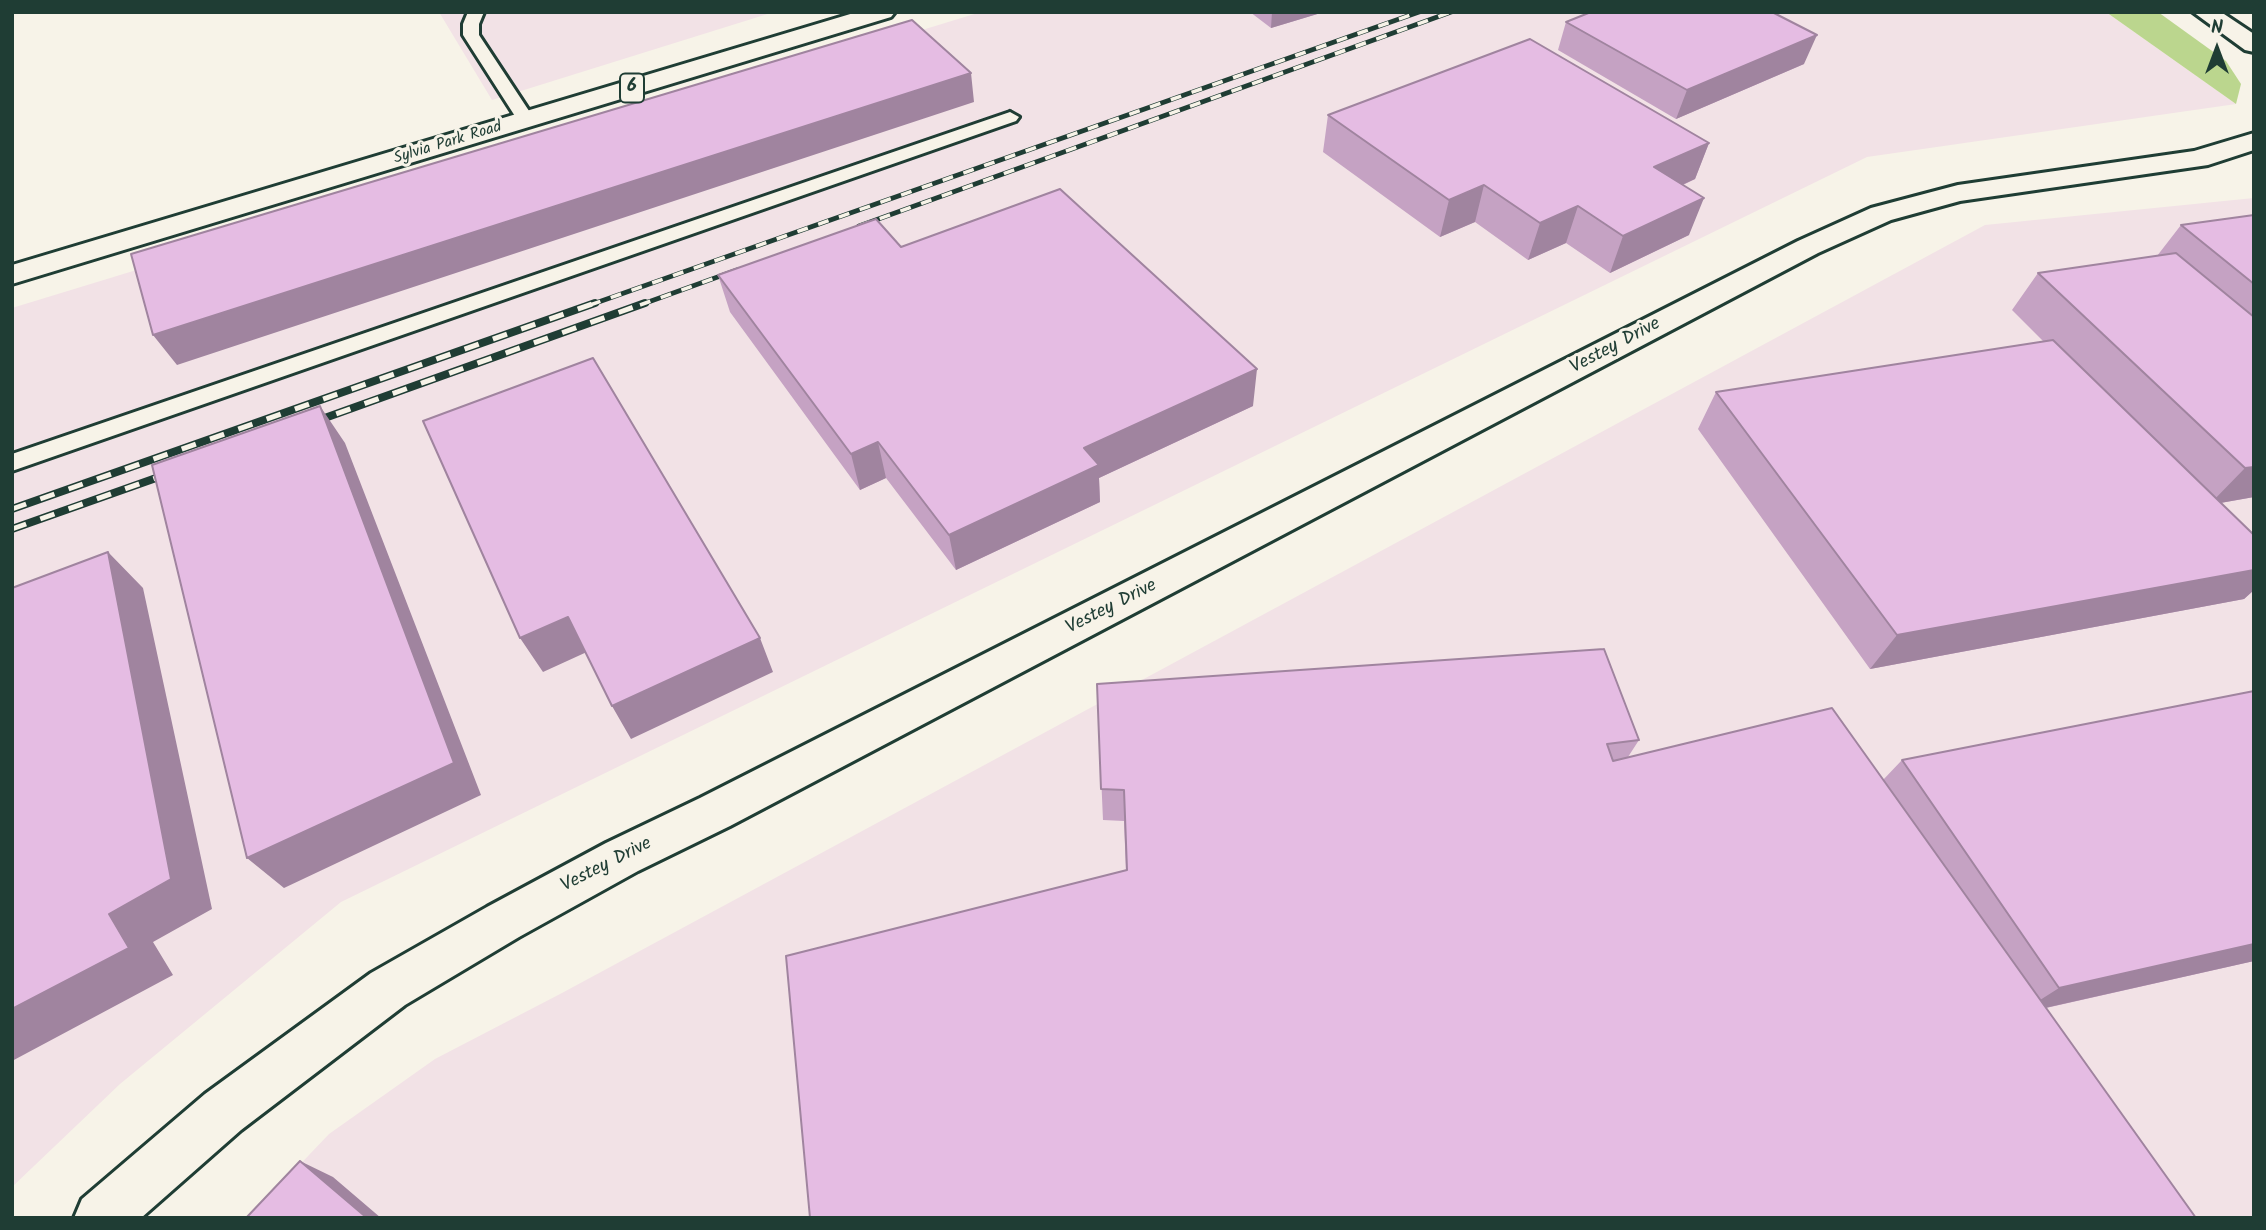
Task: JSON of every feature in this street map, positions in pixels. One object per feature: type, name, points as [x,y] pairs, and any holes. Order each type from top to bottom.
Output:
[{"type":"street","name":"Sylvia Park Road","points":[[12,275],[884,12]]},
{"type":"street","points":[[2205,12],[2254,45]]},
{"type":"street","name":"Vestey Drive","points":[[2198,159],[2254,141]]},
{"type":"street","name":"Vestey Drive","points":[[101,1218],[223,1112],[367,1004],[503,922],[622,857],[739,800],[1808,247],[1881,214],[1958,193],[2198,159],[2254,160]]},
{"type":"lane","points":[[476,12],[471,24],[471,35],[526,120]]},
{"type":"lane","points":[[12,463],[1010,117]]},
{"type":"shaded area","points":[[439,12],[774,12],[492,100]]},
{"type":"shaded area","points":[[981,12],[2106,12],[2236,104],[1867,157],[341,902],[120,1084],[12,1187],[12,308]]},
{"type":"shaded area","points":[[2254,198],[2254,1218],[249,1218],[329,1134],[435,1059],[1985,225]]},
{"type":"green space","points":[[2106,12],[2158,12],[2226,61],[2241,84],[2236,104]]},
{"type":"building","points":[[1591,12],[1772,12],[1817,35],[1687,90],[1566,22]]},
{"type":"building","points":[[912,20],[971,73],[153,335],[131,254]]},
{"type":"building","points":[[1530,39],[1709,143],[1654,167],[1704,198],[1623,236],[1578,206],[1540,223],[1484,185],[1449,200],[1328,115]]},
{"type":"building","points":[[1060,189],[1257,369],[1084,448],[1099,465],[949,535],[878,442],[851,454],[718,275],[876,219],[901,247]]},
{"type":"building","points":[[2254,215],[2254,284],[2181,225]]},
{"type":"building","points":[[2176,253],[2254,317],[2254,467],[2245,468],[2038,273]]},
{"type":"building","points":[[2053,340],[2254,535],[2254,570],[1897,635],[1716,392]]},
{"type":"building","points":[[593,358],[760,638],[612,706],[568,617],[520,638],[423,421]]},
{"type":"building","points":[[320,406],[454,763],[247,858],[152,465]]},
{"type":"building","points":[[108,552],[171,879],[109,914],[129,948],[12,1009],[12,588]]},
{"type":"building","points":[[1604,649],[1639,740],[1607,744],[1613,761],[1832,708],[2196,1218],[810,1218],[786,956],[1127,870],[1124,790],[1101,789],[1097,684]]},
{"type":"building","points":[[2254,691],[2254,944],[2059,988],[1902,760]]},
{"type":"building","points":[[300,1161],[367,1218],[246,1218]]},
{"type":"railway","points":[[590,305],[1419,12]]},
{"type":"railway","points":[[859,226],[1451,12]]},
{"type":"railway","points":[[640,305],[737,270]]},
{"type":"railway","points":[[12,509],[595,303]]},
{"type":"railway","points":[[308,424],[645,303]]},
{"type":"railway","points":[[12,529],[173,472]]}]
